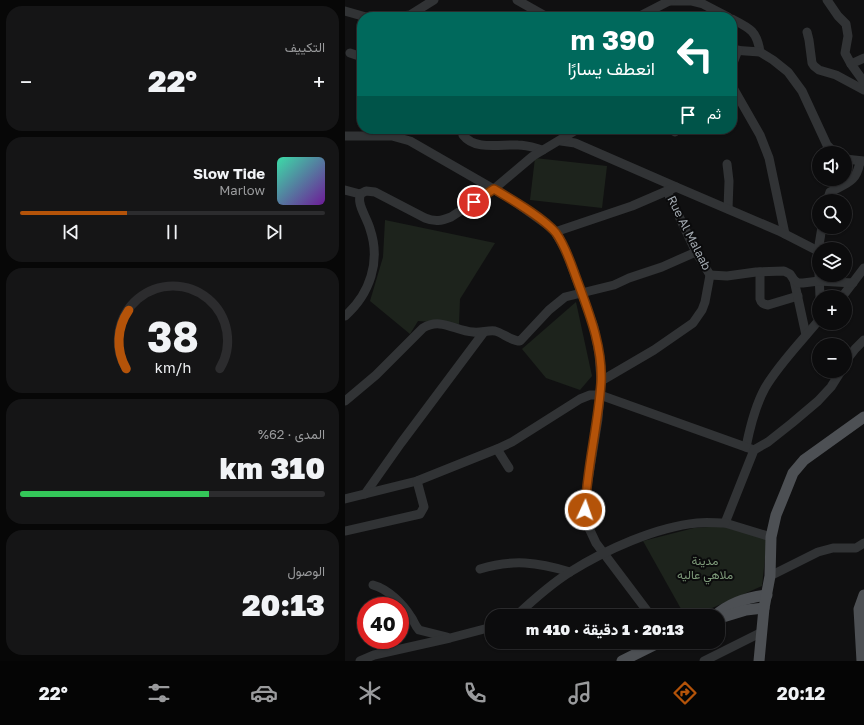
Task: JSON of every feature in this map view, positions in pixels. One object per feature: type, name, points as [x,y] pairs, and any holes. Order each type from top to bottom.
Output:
[{"type":"main road","points":[[759,661],[764,608],[770,576],[771,537],[780,504],[793,473],[804,460],[864,417]]},
{"type":"main road","points":[[725,614],[767,594]]},
{"type":"main road","points":[[862,661],[859,609],[864,595]]},
{"type":"main road","points":[[725,609],[745,605],[764,608]]},
{"type":"main road","points":[[622,661],[647,649]]},
{"type":"street","points":[[517,0],[538,12]]},
{"type":"street","points":[[647,12],[670,0],[691,1],[703,4],[718,12]]},
{"type":"street","points":[[827,0],[838,16],[846,24],[848,36],[845,53],[864,82]]},
{"type":"street","points":[[414,12],[431,1]]},
{"type":"street","points":[[345,11],[357,14]]},
{"type":"street","points":[[737,22],[752,31],[759,41],[760,52]]},
{"type":"street","points":[[807,32],[809,36],[812,63],[814,66],[819,70],[836,75],[864,90]]},
{"type":"street","points":[[737,50],[760,52],[788,72],[802,91],[828,146]]},
{"type":"street","points":[[350,53],[357,55]]},
{"type":"street","points":[[851,64],[864,58]]},
{"type":"street","points":[[737,95],[760,136],[769,158],[785,234]]},
{"type":"street","points":[[465,134],[471,143],[480,145],[518,145],[543,150]]},
{"type":"street","points":[[345,190],[360,194],[366,191],[375,192],[425,218],[433,221],[444,220],[494,189],[543,150],[571,134]]},
{"type":"street","points":[[345,136],[392,136],[410,141],[511,199],[555,232],[566,251],[594,326],[599,354],[601,382],[598,419],[586,493],[585,510],[588,526],[591,534],[604,554],[646,609]]},
{"type":"street","points":[[561,141],[575,143],[785,234],[812,248]]},
{"type":"street","points":[[829,194],[830,192],[853,180],[862,161],[852,159]]},
{"type":"street","points":[[727,164],[729,181],[728,210]]},
{"type":"street","points":[[555,232],[632,206],[676,187]]},
{"type":"street","name":"Rue Al Malaab","points":[[667,191],[710,275]]},
{"type":"street","points":[[345,316],[369,285],[374,263],[375,249],[372,236],[359,203],[360,194]]},
{"type":"street","points":[[345,401],[376,375],[423,328],[429,324],[440,323],[472,332],[496,331],[514,340],[520,341],[546,313],[565,297],[581,294],[614,284],[662,267],[697,252]]},
{"type":"street","points":[[848,290],[864,269]]},
{"type":"street","points":[[601,382],[655,350],[693,323],[702,310],[705,302],[710,275],[727,276],[784,271],[790,274],[794,280],[806,335]]},
{"type":"street","points":[[760,272],[760,299],[764,305],[798,296]]},
{"type":"street","points":[[794,280],[798,283],[812,282]]},
{"type":"street","points":[[836,282],[853,283]]},
{"type":"street","points":[[725,523],[750,449],[757,406],[774,375],[812,328]]},
{"type":"street","points":[[365,494],[484,332]]},
{"type":"street","points":[[852,353],[864,340]]},
{"type":"street","points":[[345,499],[417,481],[497,449],[512,442],[580,399],[590,395],[600,395],[750,449],[767,442],[792,423],[831,387],[837,378]]},
{"type":"street","points":[[497,449],[509,468]]},
{"type":"street","points":[[345,530],[420,514],[424,507],[417,481]]},
{"type":"street","points":[[524,609],[570,572],[638,538],[664,530],[698,523],[725,523],[771,537]]},
{"type":"street","points":[[770,576],[819,552],[833,548],[857,548],[864,543]]},
{"type":"street","points":[[479,569],[519,562],[552,567],[570,572]]},
{"type":"street","points":[[373,585],[383,589],[395,598],[410,614],[416,628],[450,638]]},
{"type":"street","points":[[360,661],[373,655],[485,629]]},
{"type":"street","points":[[704,661],[762,632]]},
{"type":"green space","points":[[535,158],[607,166],[602,208],[530,200]]},
{"type":"green space","points":[[385,220],[495,243],[460,299],[459,324],[418,321],[410,334],[370,301],[383,257]]},
{"type":"green space","points":[[576,302],[592,376],[580,390],[546,378],[522,349]]},
{"type":"green space","name":"مدينة ملاهي عاليه","points":[[721,526],[767,539],[762,586],[710,609],[681,609],[643,541],[694,528]]},
{"type":"route","points":[[474,202],[494,189],[511,199],[555,232],[566,251],[594,326],[599,354],[601,382],[598,419],[586,493],[585,510]]}]
